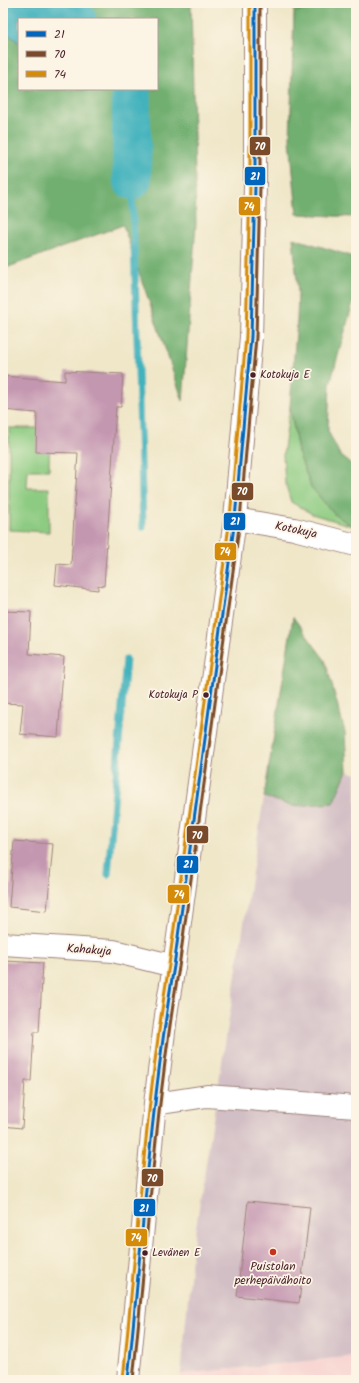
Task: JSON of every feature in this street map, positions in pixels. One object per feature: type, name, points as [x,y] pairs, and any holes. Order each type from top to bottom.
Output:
[{"type":"main road","points":[[134,1380],[128,1380],[155,1104],[235,519],[251,337],[255,186],[255,3]]},
{"type":"main road","name":"Kotokuja","points":[[235,519],[294,529],[356,545]]},
{"type":"main road","name":"Kahakuja","points":[[3,944],[113,951],[174,966]]},
{"type":"main road","points":[[155,1104],[207,1096],[356,1107]]},
{"type":"shaded area","points":[[347,771],[356,774],[356,1356],[181,1374],[193,1246],[264,797],[293,806],[333,803]]},
{"type":"shaded area","points":[[356,1356],[356,1380],[180,1380],[181,1374]]},
{"type":"green space","points":[[68,3],[191,3],[196,223],[183,401],[123,225],[3,269],[3,30],[18,42],[18,90],[158,90],[158,18],[67,18]]},
{"type":"green space","points":[[293,3],[332,3],[294,12]]},
{"type":"green space","points":[[332,3],[356,3],[356,213],[352,217],[297,214],[290,140],[294,12]]},
{"type":"green space","points":[[293,238],[351,256],[354,299],[330,384],[328,431],[340,455],[356,468],[356,527],[352,526],[333,513],[311,487],[298,452],[290,406],[298,293]]},
{"type":"green space","points":[[290,406],[298,452],[333,513],[352,526],[312,514],[291,502],[285,482],[283,456]]},
{"type":"green space","points":[[9,428],[50,428],[49,470],[28,470],[27,488],[49,488],[49,532],[9,530]]},
{"type":"green space","points":[[293,617],[325,660],[345,732],[347,771],[333,803],[293,806],[264,797]]},
{"type":"water","points":[[3,3],[68,3],[67,18],[18,18],[18,42],[3,30]]},
{"type":"building","points":[[65,371],[123,374],[121,407],[116,407],[104,586],[98,585],[98,590],[55,585],[57,564],[71,565],[78,453],[36,452],[37,413],[3,410],[3,376],[65,381]]},
{"type":"building","points":[[3,611],[31,612],[29,654],[64,657],[58,737],[20,734],[23,704],[3,703]]},
{"type":"building","points":[[14,841],[53,844],[47,911],[9,907]]},
{"type":"building","points":[[5,961],[43,963],[39,1032],[34,1032],[31,1081],[25,1081],[22,1128],[3,1126],[3,995]]},
{"type":"building","name":"Puistolan perhepäivähoito","points":[[248,1201],[310,1207],[299,1303],[237,1296]]},
{"type":"waterway","points":[[67,9],[76,18]]},
{"type":"waterway","points":[[131,90],[132,180]]},
{"type":"waterway","points":[[132,180],[143,527]]},
{"type":"waterway","points":[[108,874],[126,659]]},
{"type":"transit line","name":"74","points":[[123,1380],[154,1068],[230,518],[246,337],[250,186],[250,3]]},
{"type":"transit line","name":"21","points":[[128,1380],[159,1069],[235,519],[251,337],[255,186],[255,3]]},
{"type":"transit line","name":"70","points":[[133,1380],[164,1070],[240,520],[256,337],[260,186],[260,3]]},
{"type":"place","name":"Kotokuja E","points":[[253,375]]},
{"type":"place","name":"Kotokuja P","points":[[206,695]]},
{"type":"place","name":"Puistolan perhepäivähoito","points":[[273,1252]]},
{"type":"place","name":"Levänen E","points":[[145,1253]]}]
